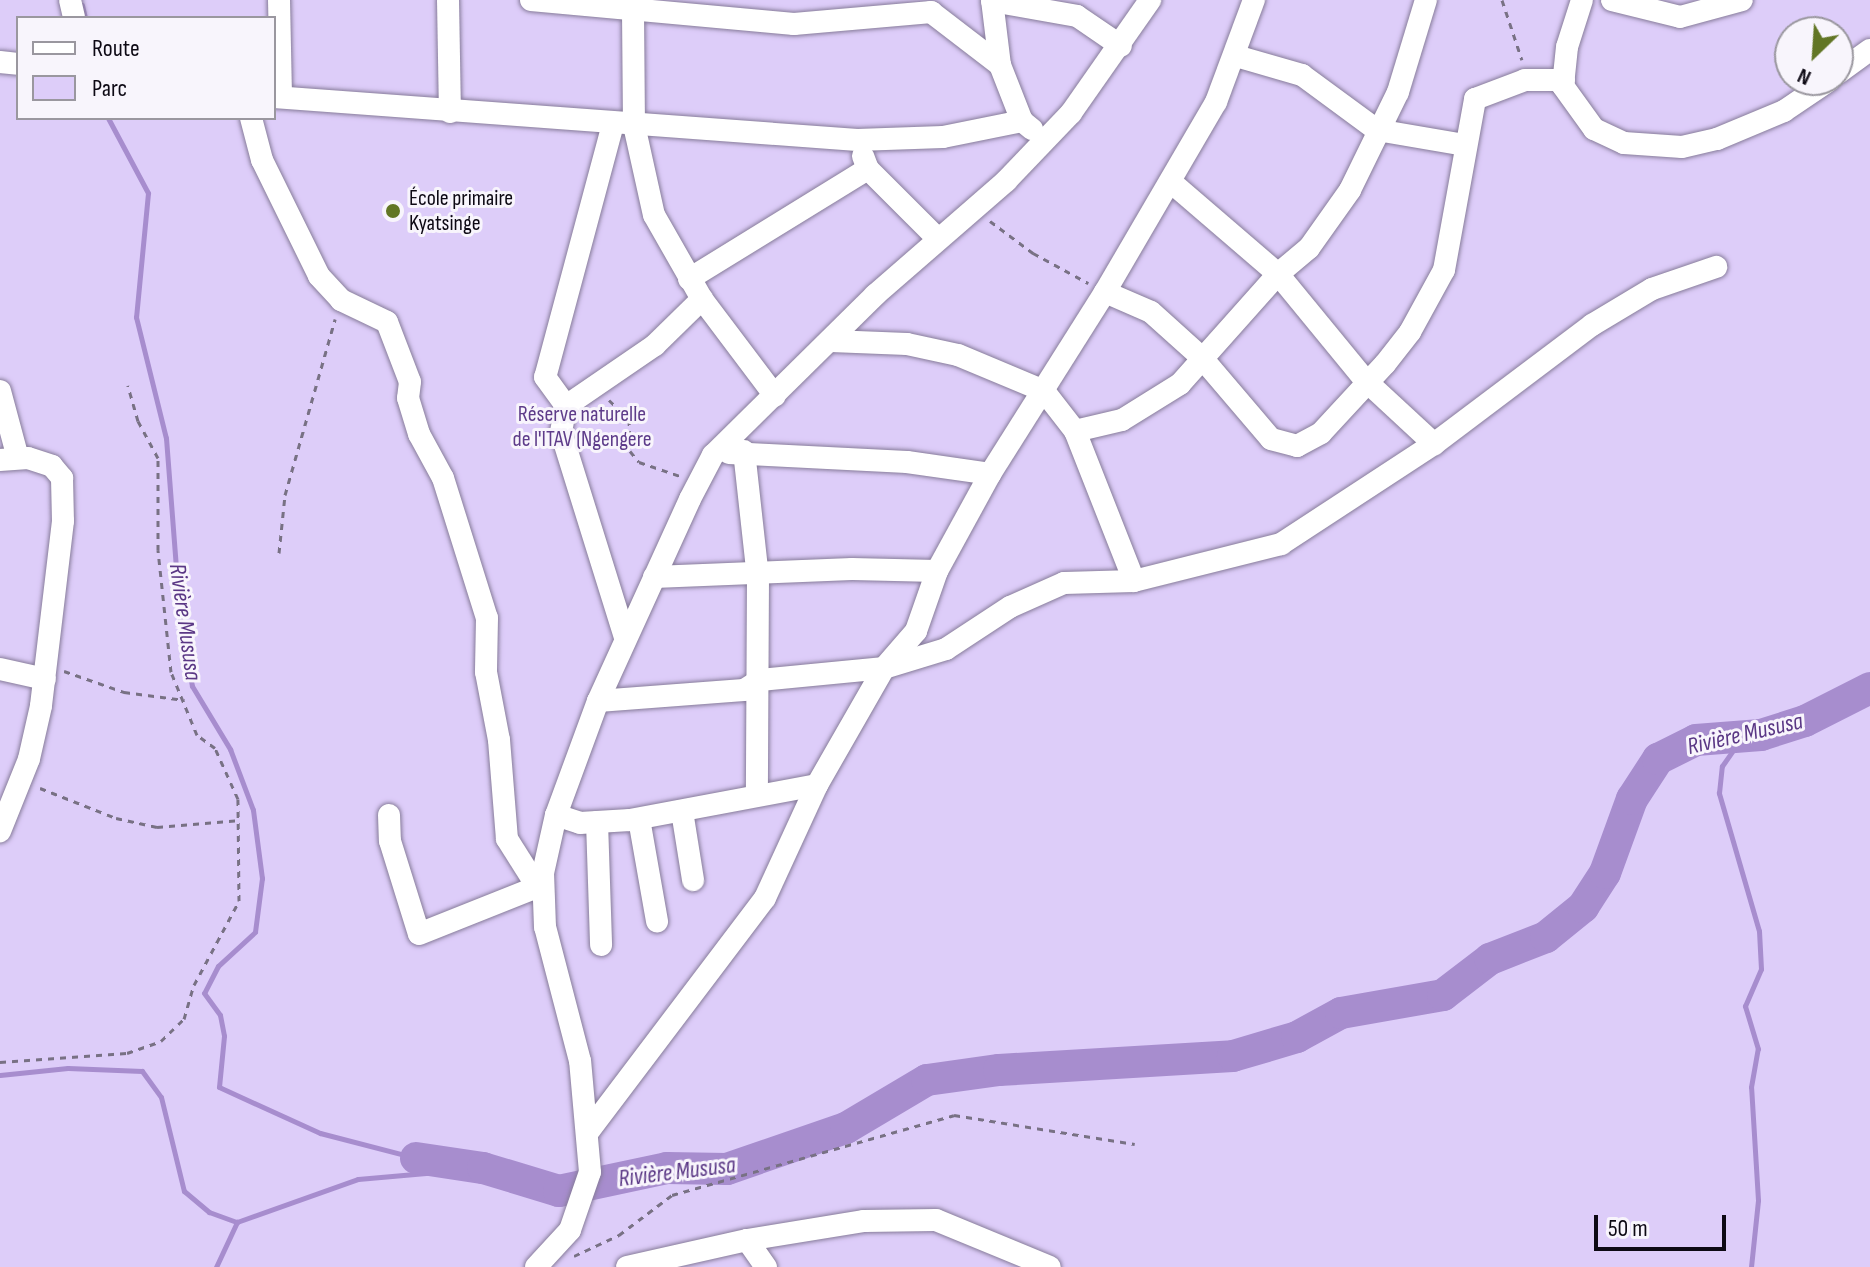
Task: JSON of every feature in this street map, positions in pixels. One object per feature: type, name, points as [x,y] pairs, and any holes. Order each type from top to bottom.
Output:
[{"type":"street","points":[[279,0],[278,97],[857,140],[943,137],[1022,121]]},
{"type":"street","points":[[448,0],[450,112]]},
{"type":"street","points":[[531,0],[633,11],[673,6],[794,24],[931,12],[1000,65]]},
{"type":"street","points":[[793,0],[794,24]]},
{"type":"street","points":[[1045,139],[1022,121],[1000,65],[992,0],[1033,4],[1077,16],[1121,46]]},
{"type":"street","points":[[540,1264],[570,1230],[588,1182],[588,1132],[580,1061],[545,927],[540,892],[556,815],[598,701],[695,489],[713,455],[937,238],[1045,139],[1121,46],[1150,0]]},
{"type":"street","points":[[588,1132],[750,921],[817,785],[884,668],[916,631],[937,571],[990,474],[1171,182],[1236,56],[1254,0]]},
{"type":"street","points":[[1075,431],[1122,420],[1180,384],[1278,274],[1309,248],[1350,190],[1398,92],[1426,0]]},
{"type":"street","points":[[1582,0],[1567,47],[1564,80],[1594,129],[1624,143],[1682,147],[1749,128],[1803,96]]},
{"type":"street","points":[[1612,0],[1680,17],[1742,0]]},
{"type":"street","points":[[566,406],[545,377],[624,125],[633,11]]},
{"type":"street","points":[[1236,56],[1302,75],[1377,130],[1465,145]]},
{"type":"street","points":[[1105,292],[1151,312],[1202,358],[1271,439],[1297,446],[1321,433],[1410,332],[1444,270],[1475,99],[1525,80],[1564,80]]},
{"type":"street","points":[[252,120],[262,160],[319,276],[341,300],[387,322],[410,382],[408,398],[419,434],[443,478],[487,618],[486,672],[499,740],[507,839],[540,892]]},
{"type":"street","points":[[624,125],[654,215],[689,279],[775,396]]},
{"type":"street","points":[[857,140],[868,169],[937,238]]},
{"type":"street","points":[[689,279],[868,169]]},
{"type":"street","points":[[1171,182],[1278,274],[1366,381],[1434,444]]},
{"type":"street","points":[[598,701],[744,690],[760,680],[884,668],[946,649],[1010,607],[1064,583],[1134,581],[1281,544],[1434,444],[1592,325],[1652,289],[1716,267]]},
{"type":"street","points":[[625,637],[561,432],[566,406],[655,345],[702,299]]},
{"type":"street","points":[[831,341],[907,344],[958,355],[1044,391],[1075,431],[1134,581]]},
{"type":"street","points":[[0,391],[9,459],[52,466],[62,478],[63,521],[46,672],[19,784],[0,831]]},
{"type":"street","points":[[713,455],[744,451],[951,465],[990,474]]},
{"type":"street","points":[[744,451],[758,577],[760,680],[757,794]]},
{"type":"street","points":[[654,577],[758,577],[852,569],[937,571]]},
{"type":"street","points":[[0,669],[46,672]]},
{"type":"street","points":[[556,815],[597,822],[639,819],[757,794],[817,785]]},
{"type":"street","points":[[682,811],[693,880]]},
{"type":"street","points":[[389,815],[390,841],[419,934],[540,892]]},
{"type":"street","points":[[639,819],[657,921]]},
{"type":"street","points":[[597,822],[601,945]]},
{"type":"street","points":[[637,1265],[747,1240],[864,1221],[936,1220],[1050,1267]]},
{"type":"street","points":[[747,1240],[766,1267]]},
{"type":"path","points":[[1502,0],[1521,50],[1525,80]]},
{"type":"path","points":[[967,212],[1105,292]]},
{"type":"path","points":[[279,553],[285,495],[341,300]]},
{"type":"path","points":[[0,1062],[127,1053],[161,1041],[176,1029],[235,917],[241,820],[238,799],[215,748],[200,740],[166,640],[158,550],[158,458],[138,421],[128,385]]},
{"type":"path","points":[[596,387],[629,419],[630,451],[639,462],[659,465],[695,489]]},
{"type":"path","points":[[46,672],[124,692],[184,700]]},
{"type":"path","points":[[19,784],[157,827],[241,820]]},
{"type":"path","points":[[540,1264],[583,1254],[619,1235],[672,1195],[954,1115],[1135,1144]]},
{"type":"green space","name":"Réserve naturelle de l'ITAV (Ngengere","points":[[0,0],[1870,0],[1870,1267],[0,1267]]},
{"type":"waterway","name":"Rivière Mususa","points":[[82,5],[85,16]]},
{"type":"waterway","name":"Rivière Mususa","points":[[109,120],[148,193],[136,317],[166,438],[180,618],[192,686],[230,749],[253,810],[262,878],[255,932],[218,966],[204,993],[220,1015],[224,1036],[219,1087],[320,1133],[416,1158]]},
{"type":"waterway","name":"Rivière Mususa","points":[[416,1158],[483,1168],[559,1191],[667,1168],[727,1169],[846,1128],[927,1080],[999,1070],[1233,1056],[1297,1037],[1341,1013],[1443,995],[1490,959],[1546,937],[1583,907],[1605,873],[1632,799],[1658,759],[1696,740],[1761,735],[1805,721],[1870,688]]},
{"type":"waterway","points":[[1751,1267],[1758,1200],[1751,1087],[1758,1049],[1745,1006],[1761,969],[1759,931],[1719,793],[1722,766],[1733,750],[1761,735]]},
{"type":"waterway","points":[[0,1075],[68,1068],[142,1071],[161,1097],[184,1191],[209,1212],[237,1222],[358,1179],[483,1168]]},
{"type":"waterway","points":[[216,1267],[237,1222]]},
{"type":"place","name":"École primaire Kyatsinge","points":[[393,211]]}]
